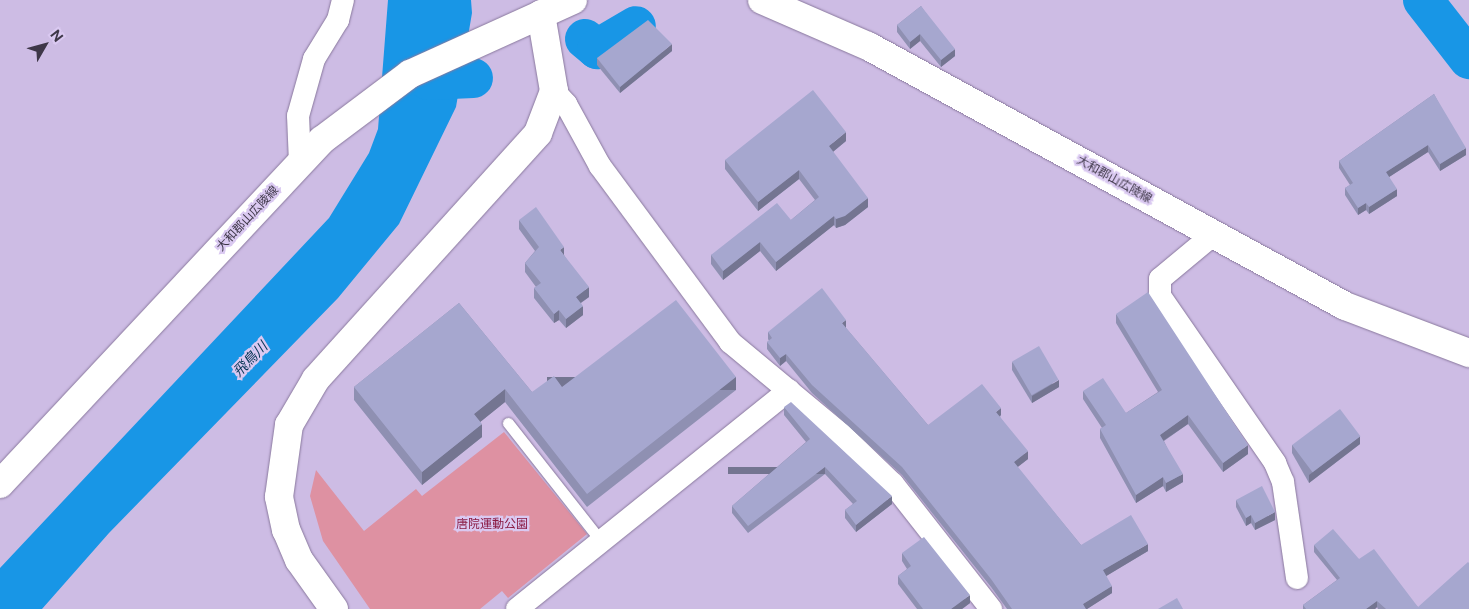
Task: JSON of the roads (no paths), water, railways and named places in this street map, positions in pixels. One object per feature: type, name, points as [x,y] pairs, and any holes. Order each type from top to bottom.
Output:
[{"type":"main road","name":"大和郡山広陵線","points":[[0,484],[322,140],[410,74],[493,34],[539,7],[573,0]]},
{"type":"main road","name":"大和郡山広陵線","points":[[762,0],[804,14],[868,46],[1345,306],[1469,353]]},
{"type":"main road","points":[[334,609],[299,560],[286,530],[279,497],[289,425],[316,379],[538,133],[554,91],[539,7]]},
{"type":"street","points":[[300,163],[298,116],[314,59],[338,20],[343,0]]},
{"type":"street","points":[[554,91],[566,104],[600,166],[730,342],[789,390],[893,484],[991,609]]},
{"type":"street","points":[[1214,234],[1160,279],[1160,296],[1275,463],[1284,482],[1297,578]]},
{"type":"street","points":[[517,609],[600,540],[789,390]]},
{"type":"street","points":[[0,467],[33,447]]},
{"type":"lane","points":[[508,423],[600,540]]},
{"type":"water","points":[[388,0],[471,0],[472,13],[456,107],[399,224],[338,298],[109,533],[42,609],[0,609],[0,568],[329,218],[369,153],[378,129]]},
{"type":"waterway","points":[[1423,0],[1469,59]]},
{"type":"waterway","points":[[585,39],[597,49],[636,26]]},
{"type":"waterway","name":"飛鳥川","points":[[428,80],[473,78]]},
{"type":"park label","name":"唐院運動公園","points":[[492,525]]}]
